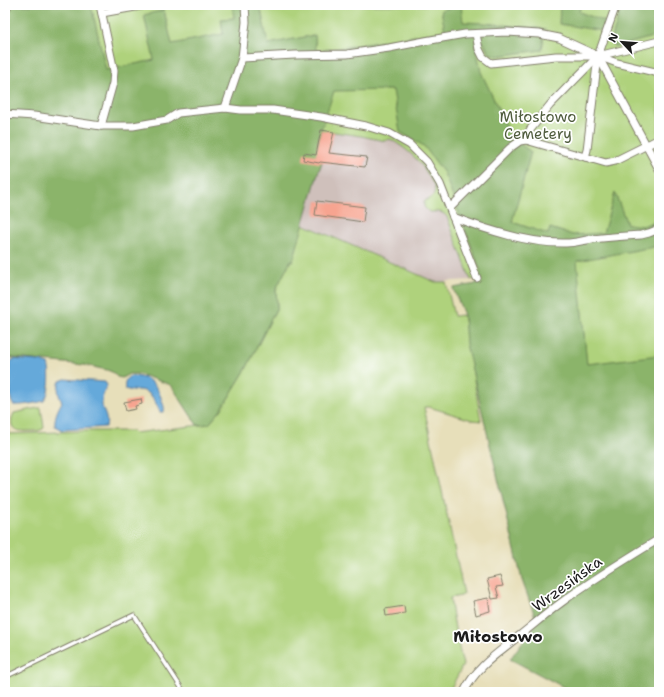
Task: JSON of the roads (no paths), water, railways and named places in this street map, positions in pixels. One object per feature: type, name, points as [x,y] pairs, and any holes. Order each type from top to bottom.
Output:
[{"type":"street","points":[[5,11],[8,5]]},
{"type":"street","points":[[100,5],[114,71],[113,83],[101,126]]},
{"type":"street","points":[[102,13],[146,5]]},
{"type":"street","points":[[225,108],[242,58],[246,22],[246,5]]},
{"type":"street","points":[[585,157],[598,56],[616,5]]},
{"type":"street","points":[[242,58],[347,54],[465,34],[507,32],[539,34],[559,38],[617,63],[659,73]]},
{"type":"street","points":[[476,34],[479,49],[483,58],[491,63],[556,56],[598,56],[659,41]]},
{"type":"street","points":[[526,140],[530,130],[550,105],[598,56]]},
{"type":"street","points":[[598,56],[659,169]]},
{"type":"street","points":[[5,114],[34,116],[101,126],[133,126],[167,120],[178,113],[225,108],[241,110],[273,110],[321,117],[366,126],[389,133],[410,145],[427,162],[440,184],[477,278]]},
{"type":"street","points":[[450,208],[510,148],[520,141],[526,140],[606,163],[616,161],[659,139]]},
{"type":"street","points":[[453,217],[508,235],[535,241],[555,243],[642,235],[649,234],[659,229]]},
{"type":"street","name":"Wrzesińska","points":[[464,692],[470,680],[484,664],[547,614],[587,584],[659,539]]},
{"type":"lane","points":[[5,676],[134,616],[184,692]]},
{"type":"water","points":[[14,359],[44,362],[48,364],[48,393],[44,401],[24,405],[13,405],[11,400],[9,365]]},
{"type":"water","points":[[131,376],[143,378],[155,385],[162,400],[164,412],[160,412],[155,401],[147,392],[125,389],[125,381]]},
{"type":"water","points":[[65,379],[105,382],[107,385],[102,405],[107,423],[106,427],[62,430],[55,426],[56,416],[62,402],[58,386],[60,381]]},
{"type":"district","name":"Miłostowo","points":[[498,636]]},
{"type":"park label","name":"Miłostowo Cemetery","points":[[538,126]]}]
